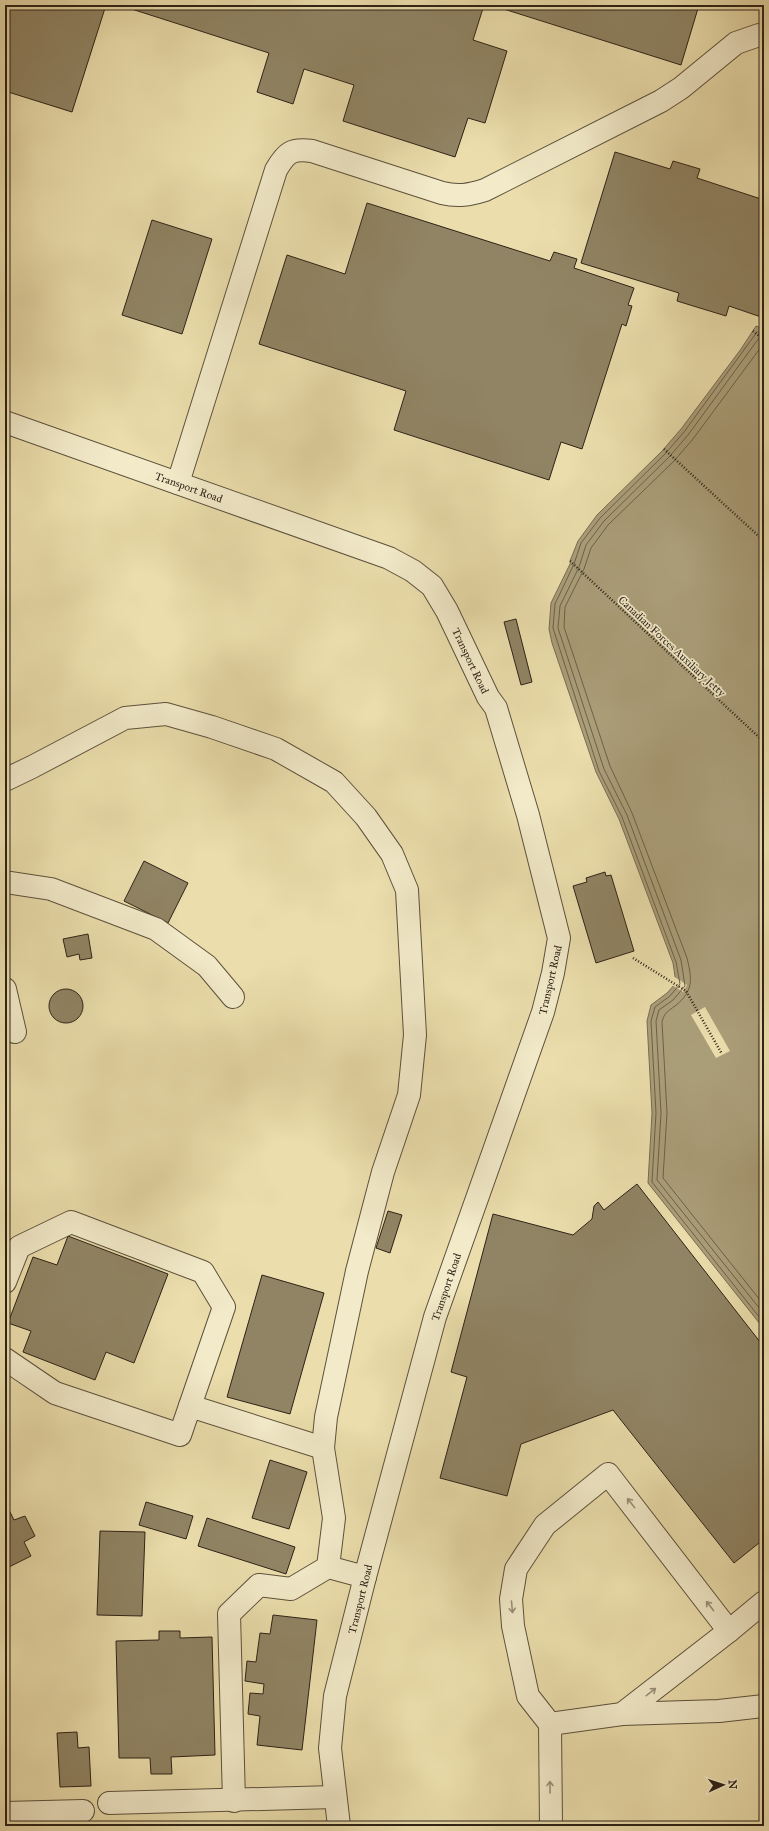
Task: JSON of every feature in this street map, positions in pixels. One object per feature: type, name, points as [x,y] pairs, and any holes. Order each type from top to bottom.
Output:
[{"type":"lane","points":[[178,483],[276,170],[284,156],[298,149],[312,151],[442,193],[457,196],[472,194],[485,190],[661,101],[681,88],[736,43],[759,35],[764,36]]},
{"type":"lane","name":"Transport Road","points":[[5,422],[389,558],[413,571],[432,586],[447,611],[488,697],[496,708],[528,815],[559,938],[553,973],[543,1012],[435,1317],[365,1576],[335,1696],[330,1748],[334,1797],[339,1826]]},
{"type":"lane","points":[[5,780],[32,768],[125,718],[166,714],[212,727],[276,749],[334,782],[366,817],[392,854],[407,890],[416,1035],[409,1095],[383,1172],[357,1271],[326,1417],[323,1448],[334,1518],[328,1567]]},
{"type":"lane","points":[[5,882],[51,889],[156,929],[206,966],[232,997]]},
{"type":"lane","points":[[5,990],[16,1032]]},
{"type":"lane","points":[[5,1282],[19,1247],[71,1222],[203,1272],[224,1307],[180,1436],[55,1393],[5,1359]]},
{"type":"lane","points":[[190,1406],[323,1448]]},
{"type":"lane","points":[[551,1826],[550,1724],[528,1696],[513,1626],[511,1599],[516,1569],[545,1525],[608,1474],[729,1631]]},
{"type":"lane","points":[[234,1800],[229,1614],[259,1585],[291,1589],[328,1567],[365,1576]]},
{"type":"lane","points":[[622,1714],[764,1602]]},
{"type":"lane","points":[[550,1724],[622,1714],[719,1712],[764,1706]]},
{"type":"lane","points":[[109,1803],[334,1797]]},
{"type":"lane","points":[[5,1813],[83,1810]]},
{"type":"path","points":[[753,330],[764,340]]},
{"type":"path","points":[[664,449],[764,541]]},
{"type":"path","name":"Canadian Forces Auxiliary Jetty","points":[[570,562],[764,742]]},
{"type":"path","points":[[634,958],[686,991],[722,1054]]},
{"type":"water","points":[[756,326],[764,329],[764,1329],[648,1183],[652,1113],[647,1021],[651,1005],[667,993],[676,983],[673,963],[619,819],[596,772],[552,643],[549,629],[551,603],[571,562],[570,561],[578,541],[597,515],[662,451],[681,429],[741,349]]},
{"type":"pier","points":[[673,976],[687,985],[683,992],[672,985],[674,982]]},
{"type":"pier","points":[[705,1007],[730,1051],[716,1058],[691,1015]]},
{"type":"building","points":[[5,5],[106,5],[72,112],[5,91]]},
{"type":"building","points":[[119,5],[484,5],[473,40],[507,51],[485,123],[468,118],[455,157],[343,121],[354,85],[304,69],[293,104],[257,92],[269,53]]},
{"type":"building","points":[[491,5],[699,5],[681,65]]},
{"type":"building","points":[[615,152],[670,169],[673,161],[700,169],[697,178],[764,200],[764,318],[729,306],[726,316],[677,301],[679,293],[581,263]]},
{"type":"building","points":[[367,203],[550,261],[554,252],[577,259],[574,268],[634,288],[628,305],[632,306],[626,326],[622,324],[582,449],[561,442],[549,480],[394,430],[406,391],[259,344],[287,255],[345,274]]},
{"type":"building","points":[[152,220],[212,239],[182,334],[122,315]]},
{"type":"building","points":[[516,619],[532,682],[521,685],[504,622]]},
{"type":"building","points":[[144,861],[188,883],[168,923],[124,901]]},
{"type":"building","points":[[605,872],[606,876],[611,875],[634,951],[596,963],[573,886],[587,882],[586,878]]},
{"type":"building","points":[[88,934],[92,958],[80,960],[79,954],[67,957],[63,939]]},
{"type":"building","points":[[63,989],[69,989],[73,990],[80,996],[83,1006],[82,1013],[76,1020],[69,1023],[63,1023],[59,1022],[52,1016],[49,1009],[49,1003],[50,999],[56,992]]},
{"type":"building","points":[[637,1184],[764,1347],[764,1539],[734,1563],[613,1410],[521,1444],[507,1496],[440,1478],[467,1377],[451,1372],[493,1214],[573,1235],[592,1219],[594,1206],[598,1202],[604,1210]]},
{"type":"building","points":[[388,1211],[402,1215],[390,1253],[376,1248]]},
{"type":"building","points":[[68,1236],[168,1274],[134,1363],[106,1352],[95,1380],[23,1352],[31,1331],[8,1323],[33,1257],[57,1265]]},
{"type":"building","points":[[262,1275],[324,1293],[290,1414],[227,1397]]},
{"type":"building","points":[[270,1460],[307,1472],[289,1529],[252,1518]]},
{"type":"building","points":[[146,1502],[193,1516],[186,1539],[139,1525]]},
{"type":"building","points":[[5,1506],[7,1506],[14,1520],[25,1516],[35,1536],[24,1542],[31,1556],[5,1569]]},
{"type":"building","points":[[207,1518],[295,1547],[286,1574],[198,1546]]},
{"type":"building","points":[[100,1531],[145,1532],[142,1616],[97,1615]]},
{"type":"building","points":[[273,1615],[317,1620],[302,1750],[257,1745],[260,1716],[248,1714],[250,1693],[263,1694],[264,1684],[245,1681],[247,1661],[256,1662],[260,1633],[270,1634]]},
{"type":"building","points":[[159,1631],[180,1631],[180,1638],[212,1637],[215,1755],[171,1757],[172,1774],[151,1774],[150,1758],[119,1758],[116,1641],[159,1640]]},
{"type":"building","points":[[77,1732],[78,1748],[89,1747],[91,1786],[60,1787],[57,1733]]},
{"type":"building","points":[[314,1823],[314,1826],[248,1826],[248,1825]]},
{"type":"building","points":[[248,1825],[248,1826],[215,1826]]}]
